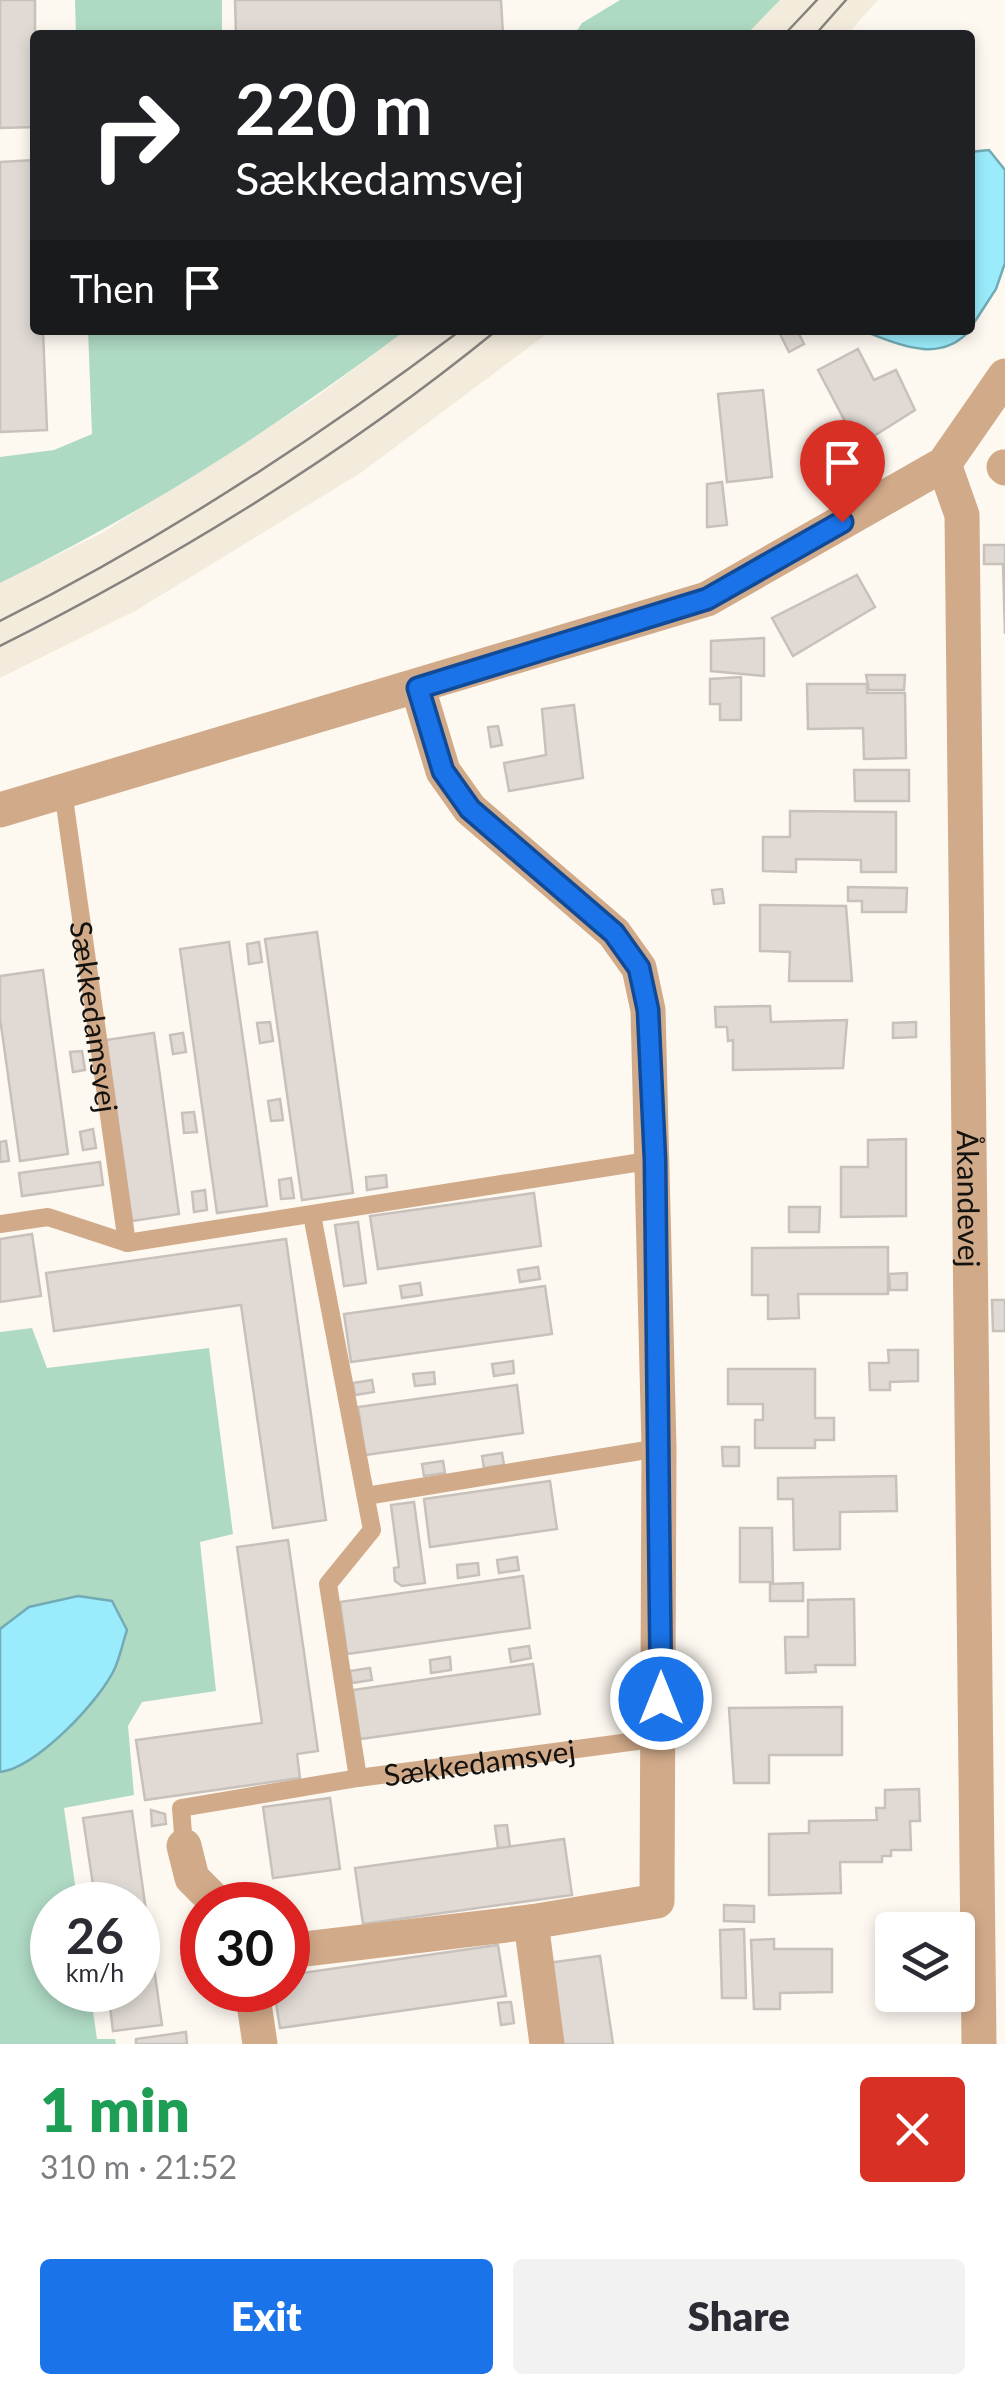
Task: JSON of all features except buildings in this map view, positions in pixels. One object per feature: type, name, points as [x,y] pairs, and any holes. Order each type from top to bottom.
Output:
[{"type":"street","points":[[0,810],[707,599],[944,464],[1005,376]]},
{"type":"street","name":"Åkandevej","points":[[944,464],[962,515],[988,1445],[991,1927],[979,2044]]},
{"type":"street","points":[[310,1948],[531,1922],[657,1902],[661,1738],[659,1448],[655,1160],[648,1010],[639,968],[614,933],[470,809],[443,771],[418,688]]},
{"type":"street","name":"Sækkedamsvej","points":[[184,1846],[196,1882]]},
{"type":"street","points":[[531,1922],[548,2044]]},
{"type":"street","points":[[255,2012],[260,2044]]},
{"type":"lane","name":"Sækkedamsvej","points":[[63,790],[127,1243]]},
{"type":"lane","points":[[0,1224],[48,1218],[127,1243],[655,1160]]},
{"type":"lane","name":"Sækkedamsvej","points":[[312,1215],[372,1530],[328,1584],[358,1778]]},
{"type":"lane","points":[[366,1496],[659,1448]]},
{"type":"lane","name":"Sækkedamsvej","points":[[184,1846],[181,1808],[358,1778],[661,1738]]},
{"type":"shaded area","points":[[780,0],[878,0],[851,30],[751,30]]},
{"type":"shaded area","points":[[399,335],[545,335],[362,472],[137,610],[0,678],[0,583],[100,534],[315,398]]},
{"type":"green space","points":[[75,0],[222,0],[222,30],[76,30]]},
{"type":"green space","points":[[620,0],[780,0],[751,30],[577,30],[582,23]]},
{"type":"green space","points":[[88,335],[399,335],[309,400],[158,498],[0,583],[0,457],[54,450],[92,434]]},
{"type":"green space","points":[[32,1328],[47,1368],[209,1348],[233,1534],[200,1542],[216,1691],[142,1702],[128,1726],[134,1795],[64,1808],[75,1882],[30,1882],[30,2012],[93,2012],[97,2039],[115,2039],[116,2044],[0,2044],[0,1332]]},
{"type":"water","points":[[989,150],[1005,170],[1005,263],[996,289],[975,321],[975,151]]},
{"type":"water","points":[[875,335],[965,335],[946,347],[904,345]]},
{"type":"water","points":[[78,1596],[112,1601],[127,1630],[115,1668],[96,1698],[65,1731],[31,1759],[0,1772],[0,1629],[29,1607]]},
{"type":"tram line","points":[[789,30],[817,0]]},
{"type":"tram line","points":[[819,30],[846,0]]},
{"type":"tram line","points":[[0,621],[237,486],[454,335]]},
{"type":"tram line","points":[[0,646],[130,577],[257,501],[380,419],[491,335]]},
{"type":"route","points":[[661,1699],[655,1160],[648,1010],[639,968],[614,933],[470,809],[443,771],[418,688],[707,599],[842,522]]}]
